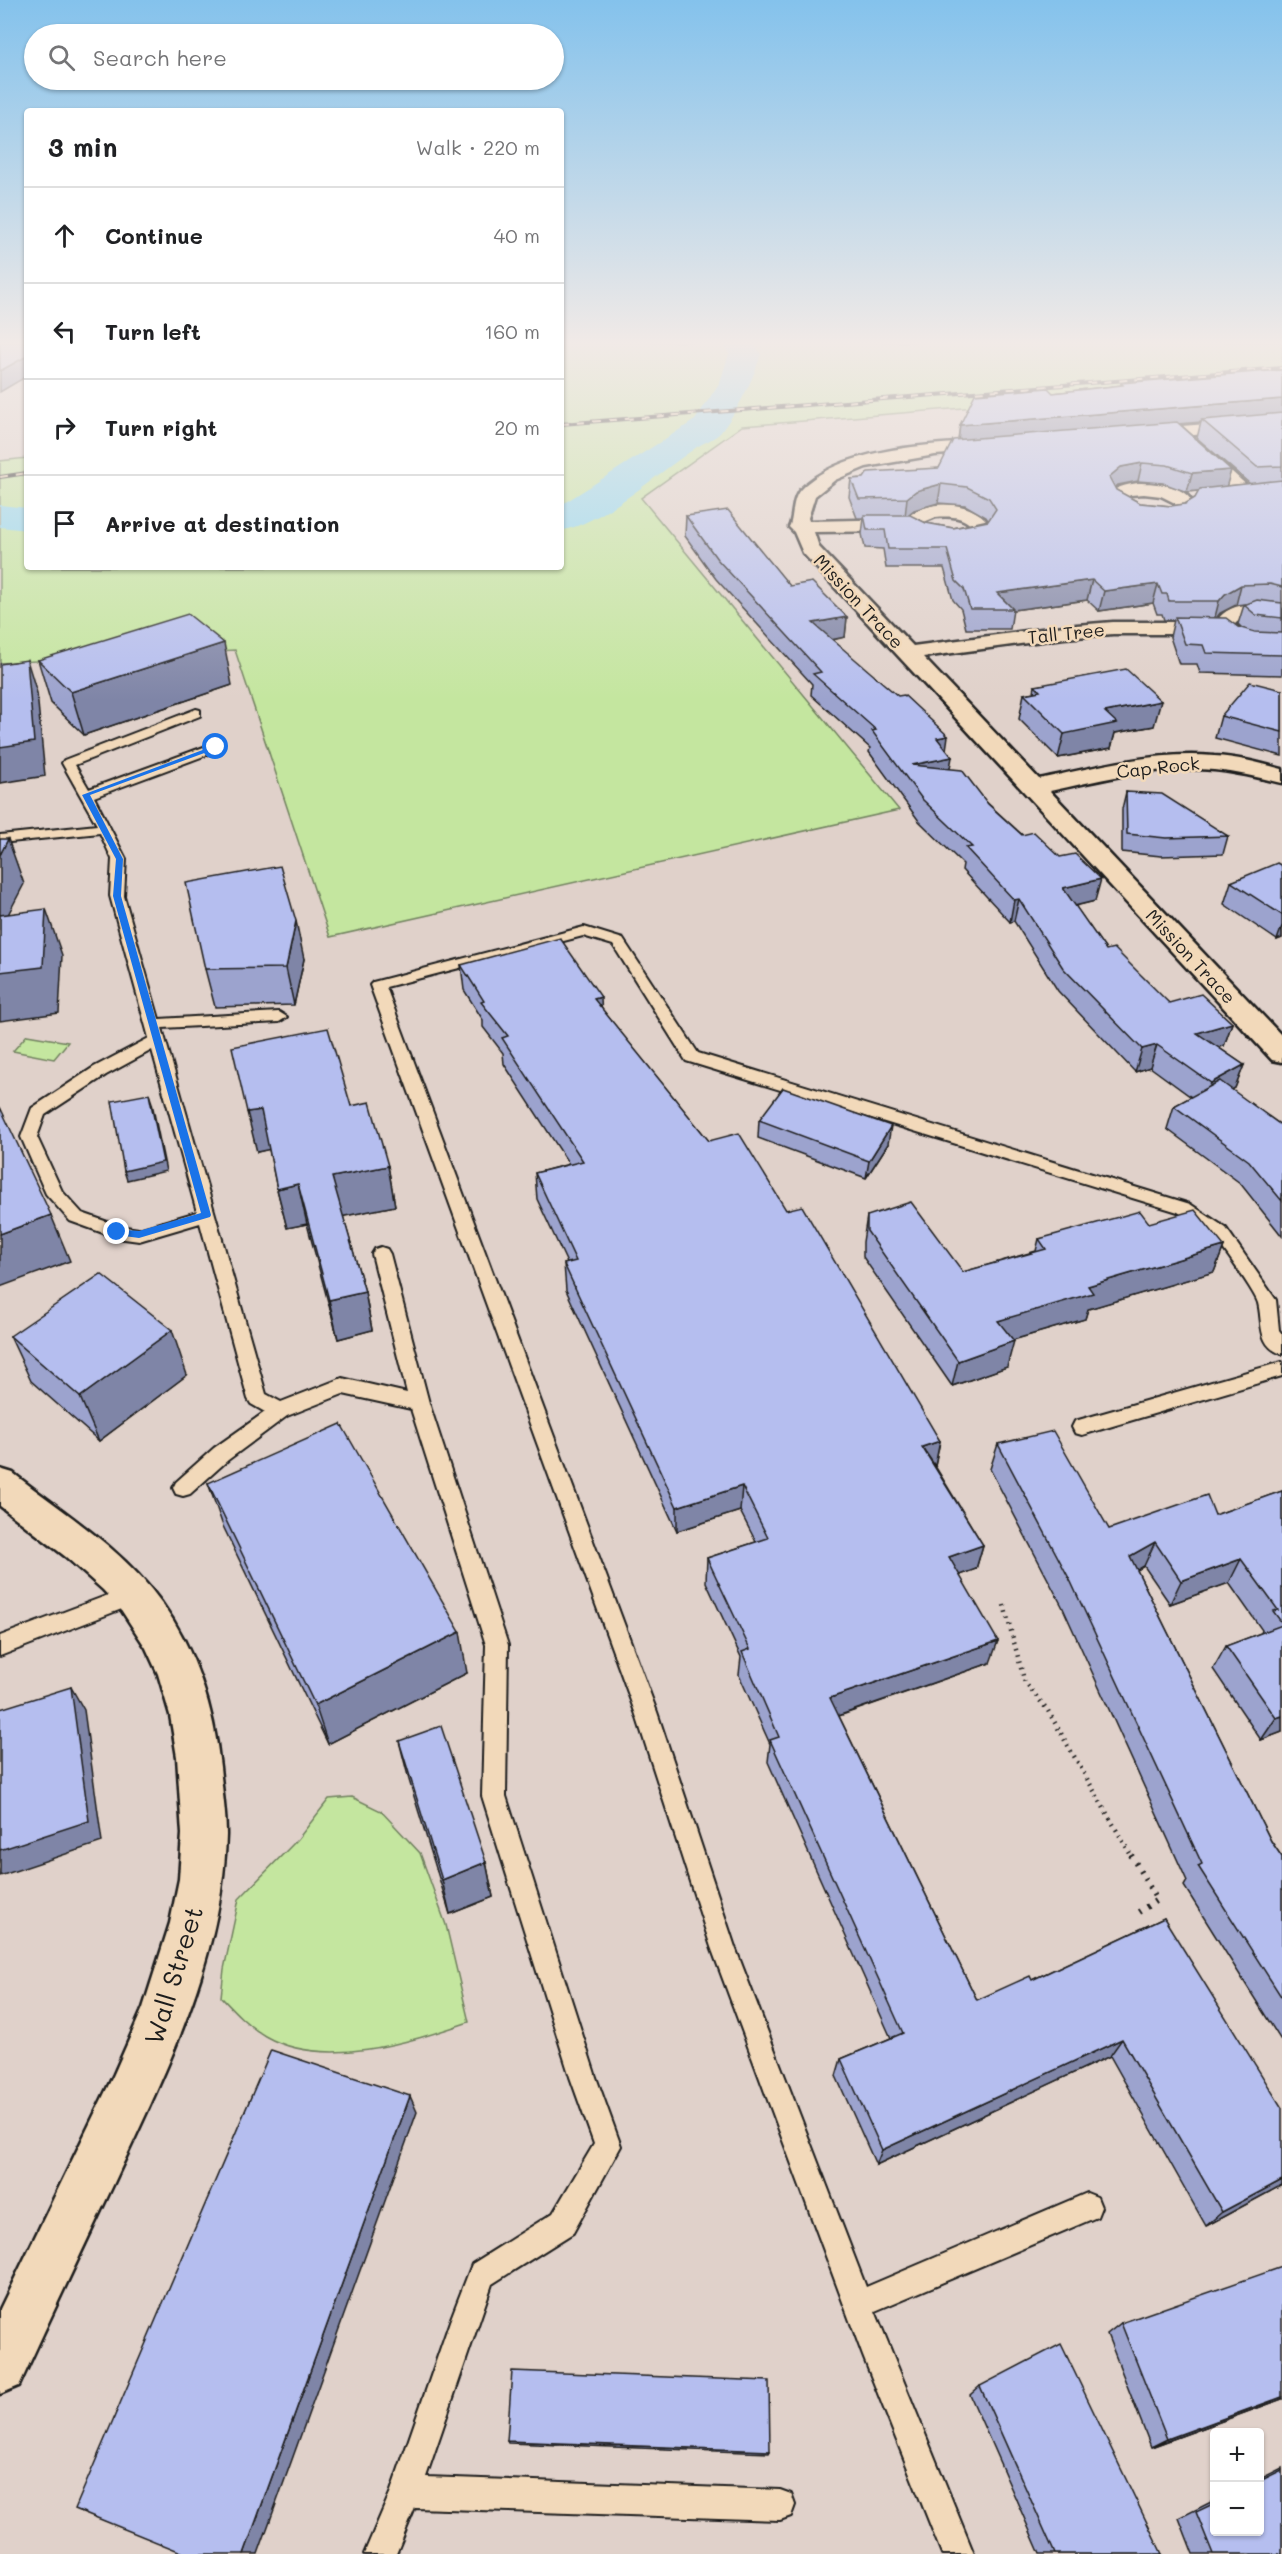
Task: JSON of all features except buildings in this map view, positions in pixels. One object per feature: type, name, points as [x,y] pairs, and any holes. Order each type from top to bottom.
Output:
[{"type":"street","points":[[870,461],[848,467],[824,479],[807,493],[801,501],[797,514],[798,527],[914,525]]},
{"type":"street","points":[[1213,461],[1252,494],[1225,496]]},
{"type":"street","points":[[1183,500],[1204,498]]},
{"type":"street","name":"Mission Trace","points":[[798,527],[810,549],[1282,1053]]},
{"type":"street","points":[[1282,616],[1263,612],[1244,612],[1226,620],[1226,628],[1243,641],[1263,646],[1282,646]]},
{"type":"street","name":"Tall Tree","points":[[908,653],[1064,632],[1113,628],[1226,628]]},
{"type":"street","name":"Cap Rock","points":[[1033,788],[1132,767],[1170,762],[1204,761],[1239,765],[1282,776]]},
{"type":"street","name":"Wall Street","points":[[0,1484],[26,1506],[98,1558],[150,1617],[170,1653],[186,1693],[197,1736],[204,1834],[198,1887],[185,1953],[170,2002],[146,2063],[0,2367]]},
{"type":"lane","points":[[196,713],[68,763],[105,828],[119,859],[117,896],[258,1399],[280,1410]]},
{"type":"lane","points":[[86,795],[216,747]]},
{"type":"lane","points":[[0,839],[105,828]]},
{"type":"lane","points":[[958,2554],[859,2304],[723,1947],[646,1712],[378,985],[584,931],[618,942],[692,1057],[1184,1208],[1220,1232],[1267,1300],[1270,1332],[1282,1347]]},
{"type":"lane","points":[[206,1215],[139,1235],[117,1232],[76,1217],[55,1194],[29,1137],[39,1112],[155,1032],[279,1017]]},
{"type":"lane","points":[[380,2554],[406,2492],[464,2320],[482,2274],[563,2223],[608,2146],[583,2077],[494,1796],[497,1646],[419,1402],[381,1254]]},
{"type":"lane","points":[[1082,1427],[1282,1369]]},
{"type":"lane","points":[[183,1488],[221,1454],[280,1410],[342,1386],[419,1402]]},
{"type":"lane","points":[[0,1646],[132,1595]]},
{"type":"lane","points":[[859,2304],[1087,2207]]},
{"type":"lane","points":[[406,2492],[780,2505]]},
{"type":"path","points":[[1004,1605],[1025,1683],[1047,1709],[1157,1900],[1134,1915]]},
{"type":"green space","points":[[0,461],[24,461],[24,570],[564,570],[564,461],[693,461],[641,498],[899,810],[330,937],[235,650],[0,663]]},
{"type":"green space","points":[[27,1035],[68,1042],[54,1059],[13,1051]]},
{"type":"green space","points":[[352,1797],[381,1811],[420,1853],[446,1925],[469,2022],[421,2037],[367,2049],[340,2052],[313,2051],[288,2046],[253,2028],[221,1997],[224,1969],[239,1899],[298,1839],[329,1799]]},
{"type":"waterway","points":[[564,518],[594,502],[653,461]]},
{"type":"waterway","points":[[0,516],[24,519]]},
{"type":"railway","points":[[0,477],[24,473]]},
{"type":"route","points":[[117,1232],[139,1235],[206,1215],[117,896],[119,859],[86,795],[216,747]]}]
